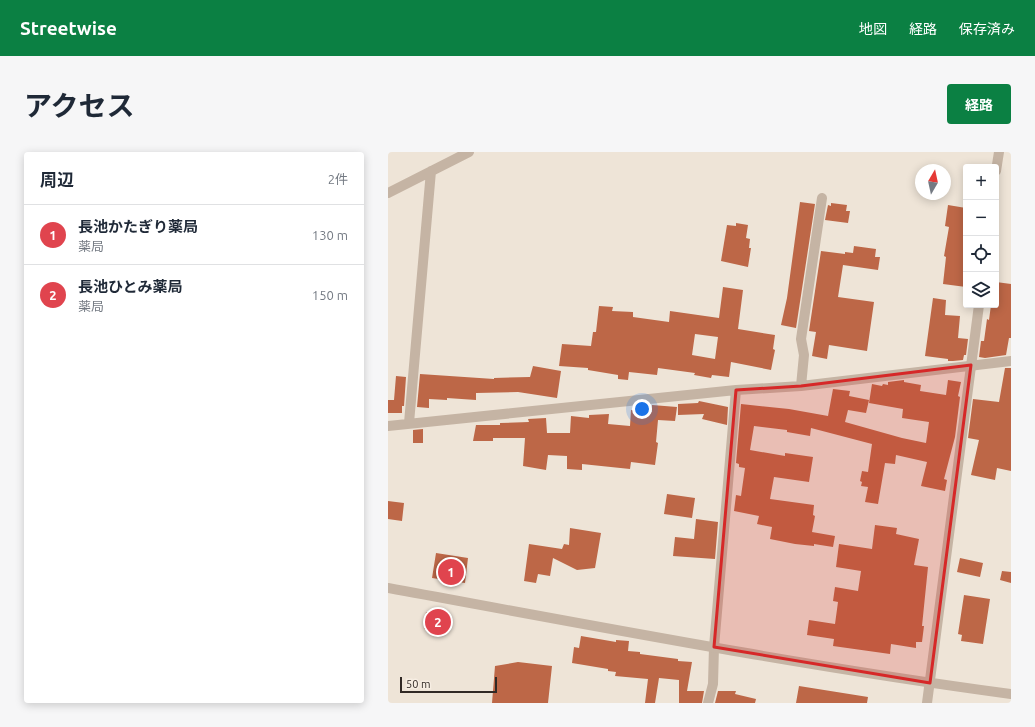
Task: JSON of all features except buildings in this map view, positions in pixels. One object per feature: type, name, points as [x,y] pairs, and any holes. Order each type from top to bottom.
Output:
[{"type":"street","points":[[388,193],[469,152]]},
{"type":"street","points":[[997,164],[999,152]]},
{"type":"street","points":[[408,424],[431,170]]},
{"type":"street","points":[[801,386],[804,355],[801,339],[822,198]]},
{"type":"street","points":[[926,703],[930,683],[979,308]]},
{"type":"street","points":[[388,426],[736,390],[801,386],[1011,361]]},
{"type":"street","points":[[708,703],[713,684],[714,647],[736,390]]},
{"type":"street","points":[[388,588],[714,647],[930,683],[1011,694]]},
{"type":"highlighted area","points":[[971,365],[930,683],[714,647],[736,390],[801,386]]},
{"type":"place","name":"長池かたぎり薬局","points":[[451,572]]},
{"type":"place","name":"長池ひとみ薬局","points":[[438,622]]}]
